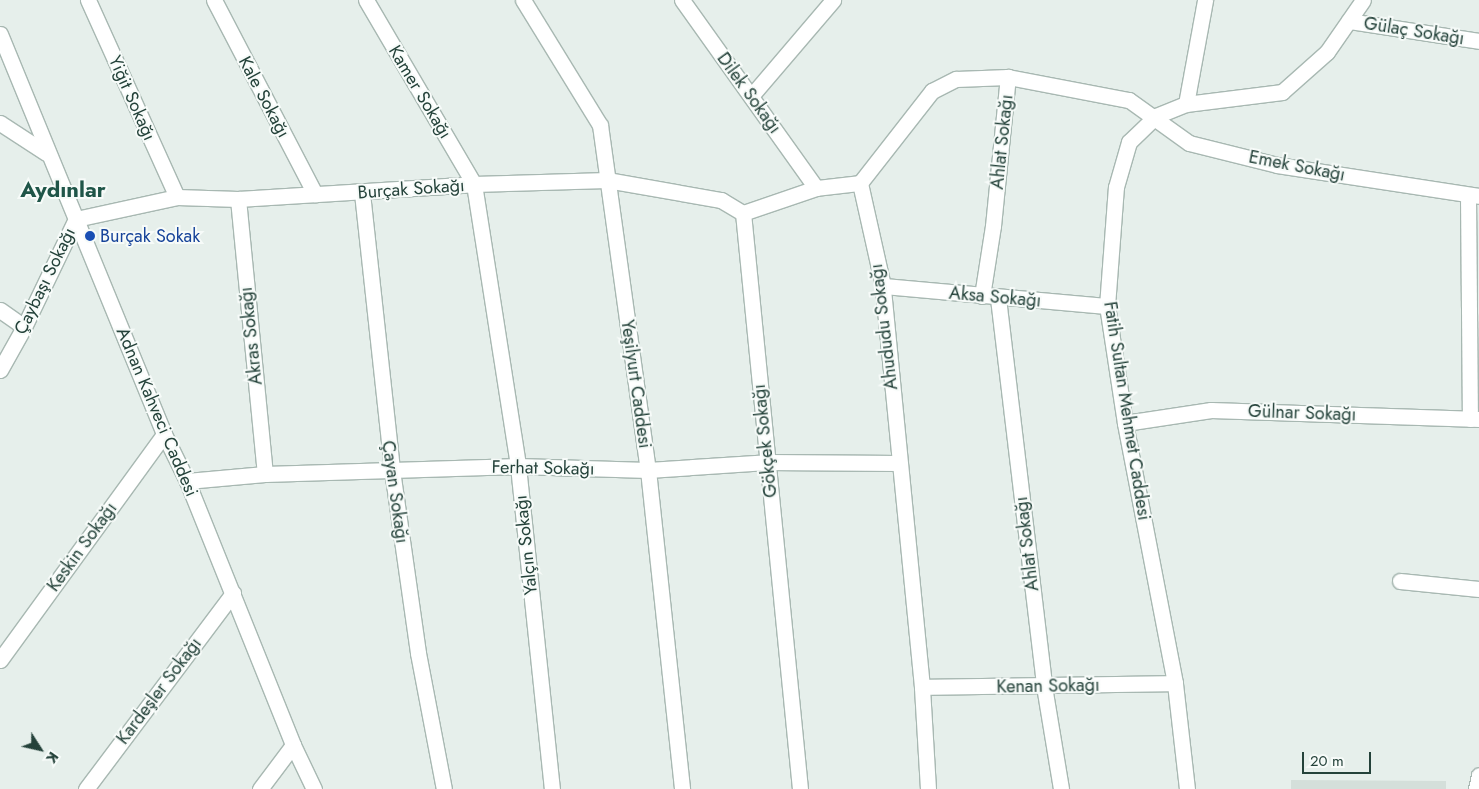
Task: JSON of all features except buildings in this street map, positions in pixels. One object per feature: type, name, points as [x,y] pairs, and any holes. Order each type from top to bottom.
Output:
[{"type":"street","name":"Yiğit Sokağı","points":[[88,0],[177,197]]},
{"type":"street","name":"Kale Sokağı","points":[[214,0],[315,194]]},
{"type":"street","name":"Kamer Sokağı","points":[[366,0],[474,184]]},
{"type":"street","name":"Yeşilyurt Caddesi","points":[[523,0],[600,125],[648,470],[682,789]]},
{"type":"street","name":"Dilek Sokağı","points":[[682,0],[752,95],[816,188]]},
{"type":"street","points":[[752,95],[833,0]]},
{"type":"street","points":[[1186,104],[1206,0]]},
{"type":"street","name":"Fatih Sultan Mehmet Caddesi","points":[[1187,789],[1175,683],[1125,423],[1107,306],[1116,188],[1129,142],[1156,116],[1186,104],[1282,92],[1326,52],[1363,0]]},
{"type":"street","name":"Gülaç Sokağı","points":[[1349,21],[1479,40]]},
{"type":"street","name":"Adnan Kahveci Caddesi","points":[[0,34],[46,153],[76,219],[164,434],[187,481],[293,745],[314,789]]},
{"type":"street","points":[[743,213],[816,188],[860,183],[932,91],[956,78],[1008,77]]},
{"type":"street","name":"Emek Sokağı","points":[[1008,77],[1129,100],[1156,116],[1172,134],[1198,145],[1277,165],[1474,195]]},
{"type":"street","name":"Ahlat Sokağı","points":[[982,296],[993,226],[1008,77]]},
{"type":"street","points":[[0,123],[46,153]]},
{"type":"street","name":"Burçak Sokağı","points":[[76,219],[177,197],[238,199],[362,193],[474,184],[607,180],[721,200],[743,213]]},
{"type":"street","name":"Ahududu Sokağı","points":[[860,183],[883,286],[898,463],[922,687],[928,789]]},
{"type":"street","name":"Yalçın Sokağı","points":[[474,184],[518,466],[552,789]]},
{"type":"street","name":"Çayan Sokağı","points":[[362,193],[392,470],[418,653],[444,789]]},
{"type":"street","points":[[1474,195],[1474,419]]},
{"type":"street","name":"Akras Sokağı","points":[[238,199],[265,474]]},
{"type":"street","name":"Gökçek Sokağı","points":[[743,213],[767,462],[783,588],[800,789]]},
{"type":"street","name":"Çaybaşı Sokağı","points":[[0,370],[24,327],[76,219]]},
{"type":"street","name":"Aksa Sokağı","points":[[883,286],[998,298],[1107,306]]},
{"type":"street","name":"Ahlat Sokağı","points":[[998,298],[1044,686],[1062,789]]},
{"type":"street","points":[[0,310],[24,327]]},
{"type":"street","name":"Gülnar Sokağı","points":[[1125,423],[1211,410],[1474,419]]},
{"type":"street","name":"Keskin Sokağı","points":[[0,660],[164,434]]},
{"type":"street","name":"Ferhat Sokağı","points":[[187,481],[265,474],[518,466],[648,470],[767,462],[898,463]]},
{"type":"street","points":[[1400,581],[1479,589]]},
{"type":"street","name":"Kardeşler Sokağı","points":[[86,789],[233,593]]},
{"type":"street","name":"Kenan Sokağı","points":[[922,687],[1175,683]]},
{"type":"street","points":[[260,789],[293,745]]},
{"type":"street","points":[[1476,789],[1479,775]]},
{"type":"shaded area","points":[[1291,780],[1446,781],[1446,789],[1291,789]]},
{"type":"place","name":"Burçak Sokak","points":[[90,236]]},
{"type":"district","name":"Aydınlar","points":[[63,190]]}]
